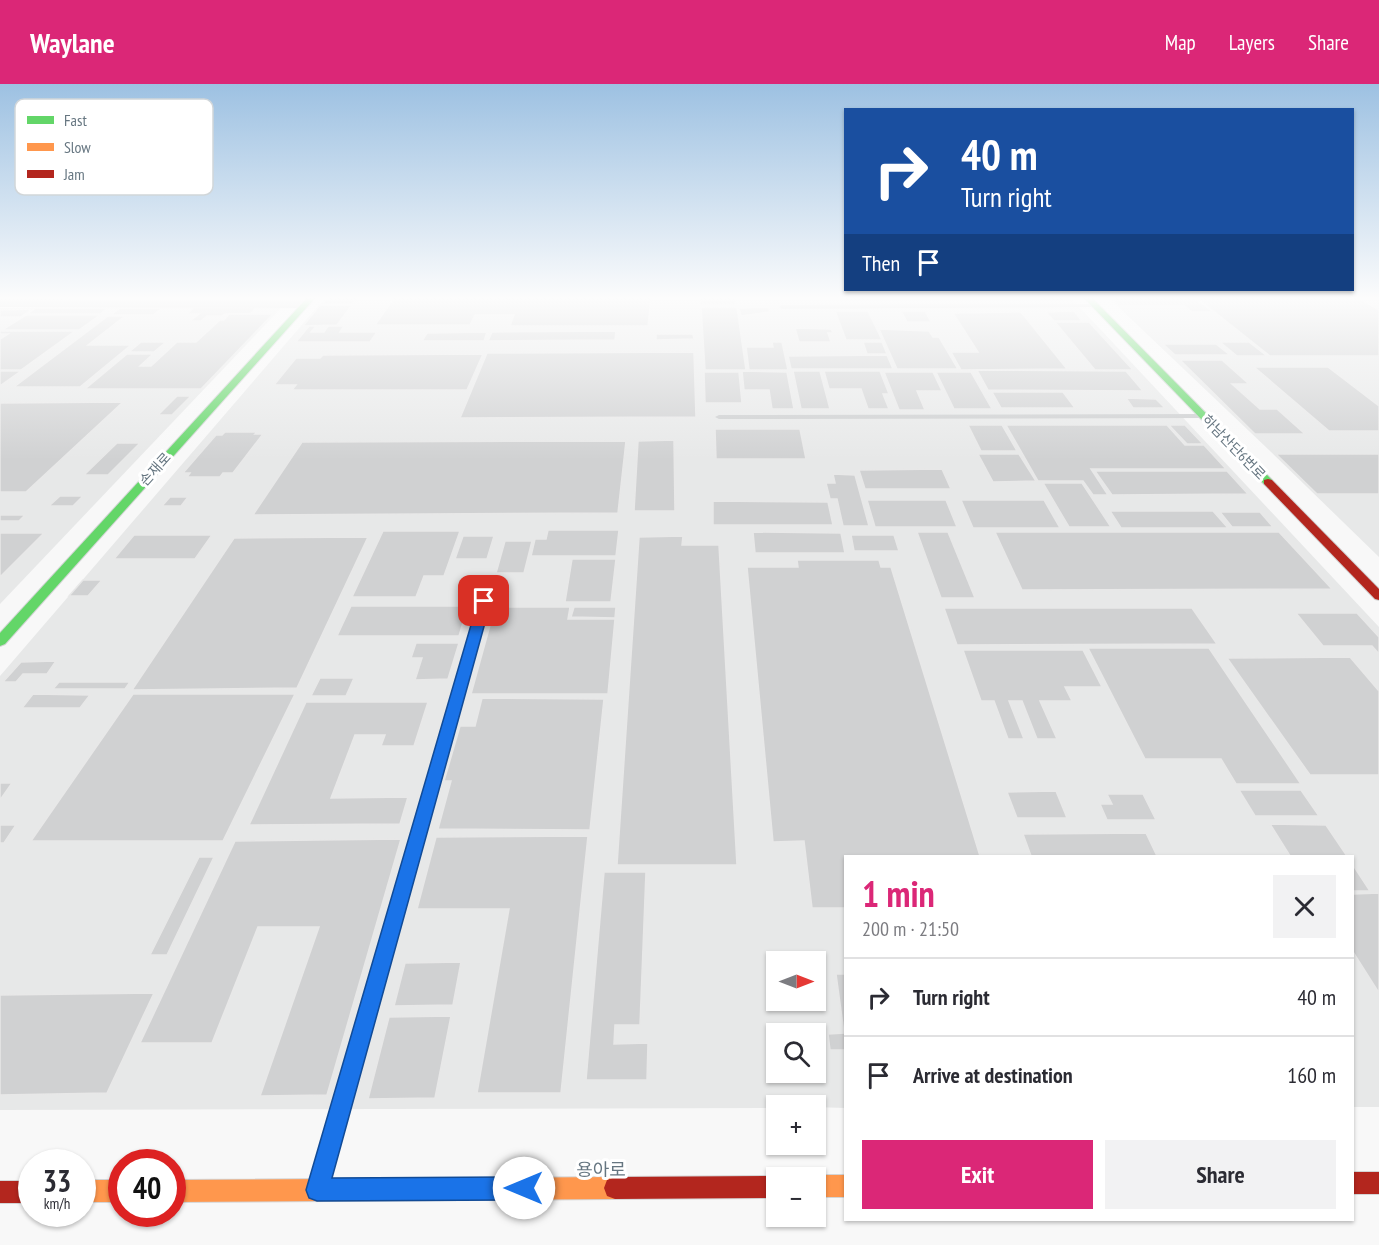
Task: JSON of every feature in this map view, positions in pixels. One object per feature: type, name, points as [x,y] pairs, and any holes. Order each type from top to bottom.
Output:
[{"type":"street","name":"손재로","points":[[0,641],[262,352]]},
{"type":"street","name":"하남산단6번로","points":[[1142,352],[1379,596]]},
{"type":"street","points":[[1354,1183],[1379,1183]]},
{"type":"street","points":[[826,1186],[844,1186]]},
{"type":"street","name":"용아로","points":[[186,1191],[766,1187]]},
{"type":"street","points":[[0,1192],[18,1191]]},
{"type":"lane","points":[[719,417],[1204,416]]},
{"type":"lane","points":[[317,1190],[484,601]]},
{"type":"shaded area","points":[[0,352],[239,352],[0,604]]},
{"type":"shaded area","points":[[278,352],[1122,352],[1379,627],[1379,1107],[1354,1107],[1354,855],[844,855],[844,1108],[826,1107],[826,1095],[766,1095],[766,1108],[0,1110],[0,676]]},
{"type":"shaded area","points":[[1166,352],[1379,352],[1379,557]]},
{"type":"building","points":[[0,352],[46,352],[21,370],[0,370]]},
{"type":"building","points":[[60,352],[122,352],[80,387],[14,387]]},
{"type":"building","points":[[166,352],[236,352],[201,389],[85,389],[127,354],[153,354],[140,366],[151,366]]},
{"type":"building","points":[[694,352],[696,417],[460,418],[487,353]]},
{"type":"building","points":[[704,352],[743,352],[746,370],[705,370]]},
{"type":"building","points":[[747,352],[784,352],[788,370],[749,370]]},
{"type":"building","points":[[866,352],[887,354],[867,354]]},
{"type":"building","points":[[889,352],[948,352],[958,369],[897,369]]},
{"type":"building","points":[[951,352],[1053,352],[1067,369],[961,370]]},
{"type":"building","points":[[1080,352],[1117,352],[1133,370],[1095,370]]},
{"type":"building","points":[[1172,352],[1226,352],[1230,355],[1175,355]]},
{"type":"building","points":[[1232,352],[1262,352],[1267,356],[1237,356]]},
{"type":"building","points":[[1265,352],[1379,352],[1379,356],[1270,356]]},
{"type":"building","points":[[483,354],[467,390],[292,390],[296,385],[274,385],[296,358],[320,358],[323,355]]},
{"type":"building","points":[[887,355],[893,369],[791,369],[788,356]]},
{"type":"building","points":[[1180,360],[1222,360],[1249,384],[1232,384],[1260,409],[1277,409],[1305,434],[1255,434]]},
{"type":"building","points":[[1254,367],[1328,367],[1379,406],[1379,431],[1329,431]]},
{"type":"building","points":[[977,370],[1126,371],[1143,391],[988,390]]},
{"type":"building","points":[[0,371],[21,371],[0,386]]},
{"type":"building","points":[[742,371],[787,372],[794,409],[772,409],[769,390],[744,390]]},
{"type":"building","points":[[793,371],[820,371],[830,409],[801,409]]},
{"type":"building","points":[[824,371],[880,371],[889,394],[883,394],[889,409],[868,409],[861,389],[829,389]]},
{"type":"building","points":[[704,372],[739,372],[742,403],[705,403]]},
{"type":"building","points":[[884,372],[933,372],[942,391],[917,391],[925,410],[899,410]]},
{"type":"building","points":[[936,372],[971,372],[992,409],[954,409]]},
{"type":"building","points":[[992,392],[1063,392],[1075,408],[1001,408]]},
{"type":"building","points":[[177,396],[191,396],[172,415],[158,415]]},
{"type":"building","points":[[1126,398],[1156,399],[1165,408],[1133,408]]},
{"type":"building","points":[[123,402],[26,492],[0,492],[0,403]]},
{"type":"building","points":[[968,425],[1002,425],[1017,451],[981,451]]},
{"type":"building","points":[[1006,425],[1167,425],[1185,445],[1204,445],[1226,469],[1091,469],[1108,495],[1093,495],[1083,481],[1038,481]]},
{"type":"building","points":[[1169,425],[1185,425],[1203,444],[1187,444]]},
{"type":"building","points":[[715,429],[800,429],[806,459],[716,459]]},
{"type":"building","points":[[225,432],[263,434],[233,473],[223,473],[220,477],[187,477],[190,473],[183,473],[216,435],[222,435]]},
{"type":"building","points":[[674,440],[675,511],[634,511],[638,441]]},
{"type":"building","points":[[626,441],[618,513],[253,515],[302,442]]},
{"type":"building","points":[[117,443],[140,443],[108,475],[84,475]]},
{"type":"building","points":[[978,454],[1019,454],[1036,481],[993,482]]},
{"type":"building","points":[[1276,454],[1379,454],[1379,494],[1317,494]]},
{"type":"building","points":[[942,469],[951,489],[865,489],[859,470]]},
{"type":"building","points":[[1095,471],[1227,471],[1248,494],[1112,495]]},
{"type":"building","points":[[833,474],[855,475],[869,526],[843,526],[837,499],[830,499],[826,483],[835,483]]},
{"type":"building","points":[[1043,483],[1082,483],[1111,527],[1069,527]]},
{"type":"building","points":[[60,496],[83,496],[73,506],[49,506]]},
{"type":"building","points":[[170,497],[188,497],[181,506],[162,506]]},
{"type":"building","points":[[867,500],[946,500],[957,527],[875,527]]},
{"type":"building","points":[[961,500],[1044,500],[1060,528],[973,528]]},
{"type":"building","points":[[713,501],[828,502],[833,525],[713,525]]},
{"type":"building","points":[[1110,511],[1213,511],[1228,528],[1121,528]]},
{"type":"building","points":[[1220,512],[1260,512],[1273,527],[1232,527]]},
{"type":"building","points":[[0,515],[25,515],[19,521],[0,521]]},
{"type":"building","points":[[548,530],[619,530],[616,556],[531,556],[535,539],[546,539]]},
{"type":"building","points":[[383,531],[460,531],[444,576],[424,576],[416,597],[352,597]]},
{"type":"building","points":[[753,532],[841,533],[845,553],[755,553]]},
{"type":"building","points":[[917,532],[948,532],[975,598],[941,598]]},
{"type":"building","points":[[995,532],[1279,532],[1332,589],[1022,590]]},
{"type":"building","points":[[0,533],[44,533],[0,577]]},
{"type":"building","points":[[134,535],[212,535],[195,559],[114,559]]},
{"type":"building","points":[[851,535],[894,535],[899,551],[854,551]]},
{"type":"building","points":[[463,536],[494,536],[487,559],[455,559]]},
{"type":"building","points":[[683,536],[682,545],[719,545],[737,865],[617,865],[639,537]]},
{"type":"building","points":[[368,537],[297,688],[132,690],[234,538]]},
{"type":"building","points":[[505,541],[532,541],[524,573],[496,573]]},
{"type":"building","points":[[572,559],[616,559],[611,602],[565,602]]},
{"type":"building","points":[[797,560],[879,560],[881,567],[891,567],[980,855],[844,855],[844,908],[812,908],[804,841],[773,842],[747,567],[798,567]]},
{"type":"building","points":[[83,580],[102,580],[88,596],[69,596]]},
{"type":"building","points":[[351,606],[468,606],[459,636],[337,636]]},
{"type":"building","points":[[495,607],[570,607],[568,619],[615,619],[608,694],[471,694]]},
{"type":"building","points":[[574,607],[616,607],[615,618],[571,617]]},
{"type":"building","points":[[944,608],[1192,608],[1217,644],[957,645]]},
{"type":"building","points":[[1296,613],[1357,613],[1379,637],[1379,654],[1372,646],[1323,646]]},
{"type":"building","points":[[416,643],[459,643],[448,679],[415,680],[422,658],[411,658]]},
{"type":"building","points":[[1088,648],[1209,648],[1301,784],[1236,784],[1221,759],[1145,759]]},
{"type":"building","points":[[963,650],[1083,650],[1102,687],[1065,687],[1072,701],[1040,701],[1057,739],[1037,739],[1022,701],[1009,701],[1024,739],[1008,739],[994,701],[981,701]]},
{"type":"building","points":[[1350,657],[1379,691],[1379,775],[1310,775],[1227,658]]},
{"type":"building","points":[[56,661],[47,674],[23,674],[16,682],[3,682],[21,662]]},
{"type":"building","points":[[320,678],[354,678],[346,696],[311,696]]},
{"type":"building","points":[[59,682],[130,682],[125,689],[53,689]]},
{"type":"building","points":[[33,694],[90,695],[80,708],[22,708]]},
{"type":"building","points":[[133,694],[295,694],[223,841],[31,841]]},
{"type":"building","points":[[482,698],[604,699],[590,830],[438,829],[451,781],[444,781],[460,726],[475,726]]},
{"type":"building","points":[[306,702],[428,702],[414,746],[381,746],[385,735],[355,735],[331,798],[408,797],[400,824],[249,825]]},
{"type":"building","points":[[0,783],[12,783],[0,800]]},
{"type":"building","points":[[1239,790],[1301,790],[1319,816],[1255,816]]},
{"type":"building","points":[[1056,791],[1067,818],[1017,818],[1007,792]]},
{"type":"building","points":[[1107,794],[1143,794],[1156,820],[1107,820],[1100,804],[1112,804]]},
{"type":"building","points":[[1270,824],[1326,825],[1346,855],[1289,855]]},
{"type":"building","points":[[0,825],[16,825],[4,843],[0,843]]},
{"type":"building","points":[[1146,833],[1157,855],[1031,855],[1023,834]]},
{"type":"building","points":[[588,836],[561,1093],[477,1093],[509,909],[417,909],[436,837]]},
{"type":"building","points":[[401,839],[327,1095],[260,1096],[319,927],[258,927],[212,1043],[140,1043],[235,841]]},
{"type":"building","points":[[199,857],[214,857],[167,955],[150,955]]},
{"type":"building","points":[[1354,867],[1370,891],[1354,891]]},
{"type":"building","points":[[604,872],[646,872],[640,1025],[615,1025],[614,1044],[648,1043],[647,1080],[586,1080]]},
{"type":"building","points":[[1379,893],[1379,993],[1354,954],[1354,894]]},
{"type":"building","points":[[461,962],[453,1005],[394,1006],[405,963]]},
{"type":"building","points":[[836,974],[844,974],[844,1033]]},
{"type":"building","points":[[154,993],[107,1093],[0,1095],[0,995]]},
{"type":"building","points":[[451,1016],[435,1098],[368,1099],[389,1017]]},
{"type":"building","points":[[844,1033],[844,1050],[830,1050],[828,1034]]},
{"type":"traffic: fast","points":[[0,641],[262,352]]},
{"type":"traffic: fast","points":[[1141,352],[1268,482]]},
{"type":"traffic: slow","points":[[826,1186],[844,1186]]},
{"type":"traffic: slow","points":[[186,1191],[615,1188]]},
{"type":"traffic: slow","points":[[96,1191],[108,1191]]},
{"type":"traffic: jam","points":[[1268,482],[1379,596]]},
{"type":"traffic: jam","points":[[1354,1183],[1379,1183]]},
{"type":"traffic: jam","points":[[615,1188],[766,1187]]},
{"type":"traffic: jam","points":[[0,1192],[18,1192]]},
{"type":"route","points":[[484,601],[317,1190],[524,1188]]}]
